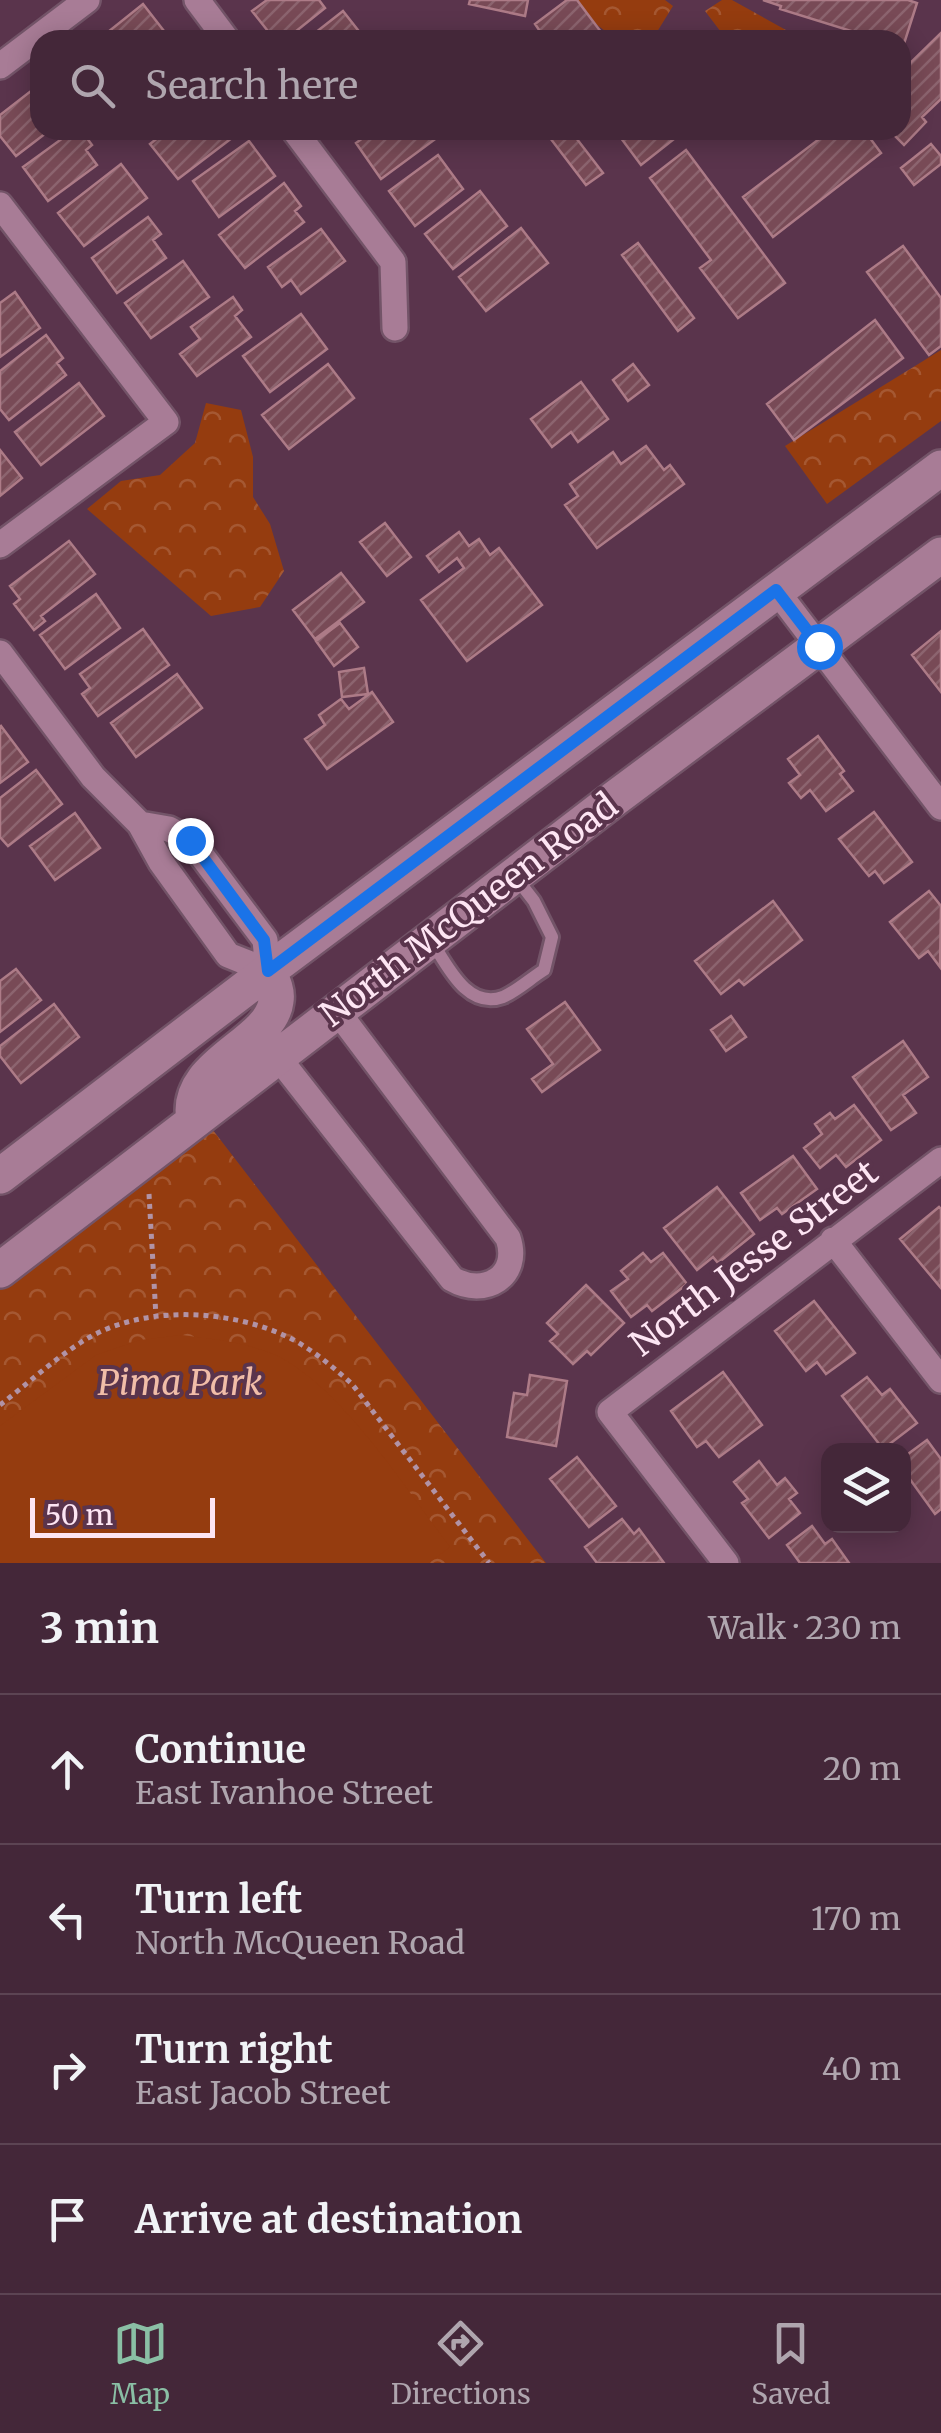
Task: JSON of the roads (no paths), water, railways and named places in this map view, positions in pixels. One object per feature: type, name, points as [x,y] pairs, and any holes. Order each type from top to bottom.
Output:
[{"type":"main road","name":"North McQueen Road","points":[[5,1162],[268,971],[941,468]]},
{"type":"main road","name":"North McQueen Road","points":[[0,1270],[514,875],[941,555]]},
{"type":"main road","points":[[194,1120],[191,1104],[197,1087],[267,1020],[276,1005],[276,989],[268,971]]},
{"type":"street","points":[[47,30],[87,0]]},
{"type":"street","points":[[197,0],[220,30]]},
{"type":"street","points":[[0,66],[30,43]]},
{"type":"street","points":[[301,140],[392,262],[395,328]]},
{"type":"street","points":[[0,206],[166,422],[0,545]]},
{"type":"street","points":[[776,590],[939,802]]},
{"type":"street","points":[[0,654],[94,777],[140,824],[228,955],[268,971],[264,940],[190,840],[169,829],[140,824]]},
{"type":"street","points":[[278,1056],[452,1280],[476,1288],[489,1285],[508,1268],[512,1249],[508,1238],[337,1011]]},
{"type":"street","name":"North Jesse Street","points":[[726,1563],[610,1412],[941,1160]]},
{"type":"street","points":[[833,1240],[941,1380]]},
{"type":"lane","points":[[431,940],[458,984],[484,999],[501,998],[544,970],[552,936],[534,901],[514,875]]},
{"type":"park label","name":"Pima Park","points":[[180,1383]]}]
